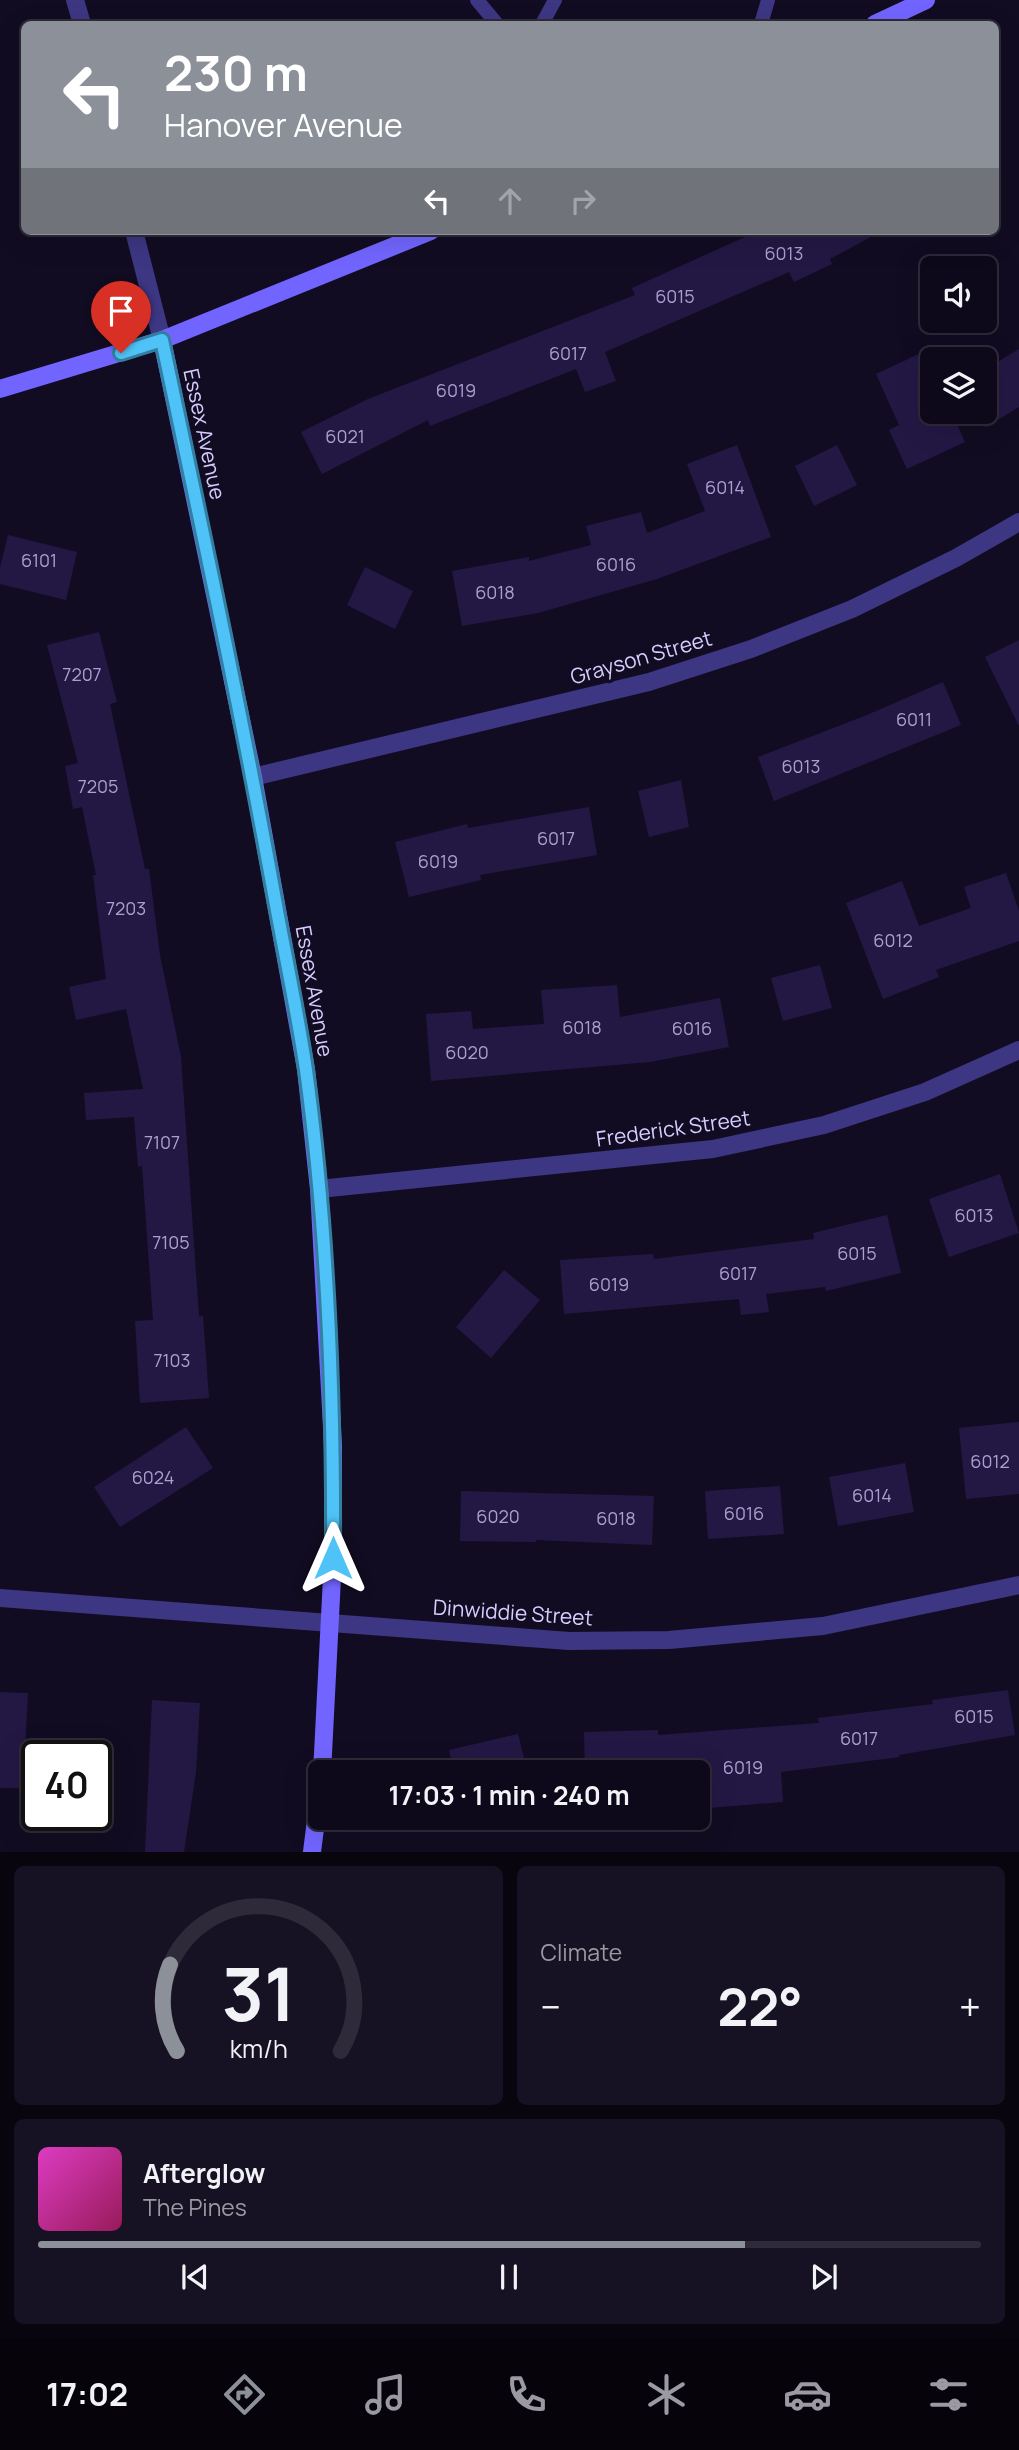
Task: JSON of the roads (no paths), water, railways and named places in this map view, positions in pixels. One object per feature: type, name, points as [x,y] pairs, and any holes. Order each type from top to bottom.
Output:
[{"type":"street","points":[[75,0],[81,21]]},
{"type":"street","points":[[881,21],[926,0]]},
{"type":"street","name":"Essex Avenue","points":[[135,235],[162,340],[253,777],[306,1069],[319,1189],[333,1446],[323,1760]]},
{"type":"street","points":[[0,389],[162,340],[421,235]]},
{"type":"street","name":"Grayson Street","points":[[253,777],[649,682],[751,649],[852,609],[956,558],[1019,522]]},
{"type":"street","name":"Frederick Street","points":[[319,1189],[713,1149],[836,1121],[925,1092],[1019,1050]]},
{"type":"street","name":"Dinwiddie Street","points":[[0,1598],[569,1641],[669,1640],[823,1626],[1019,1585]]},
{"type":"street","points":[[312,1852],[315,1830]]},
{"type":"lane","points":[[477,0],[494,21]]},
{"type":"lane","points":[[544,21],[555,0]]},
{"type":"lane","points":[[762,21],[768,0]]}]
